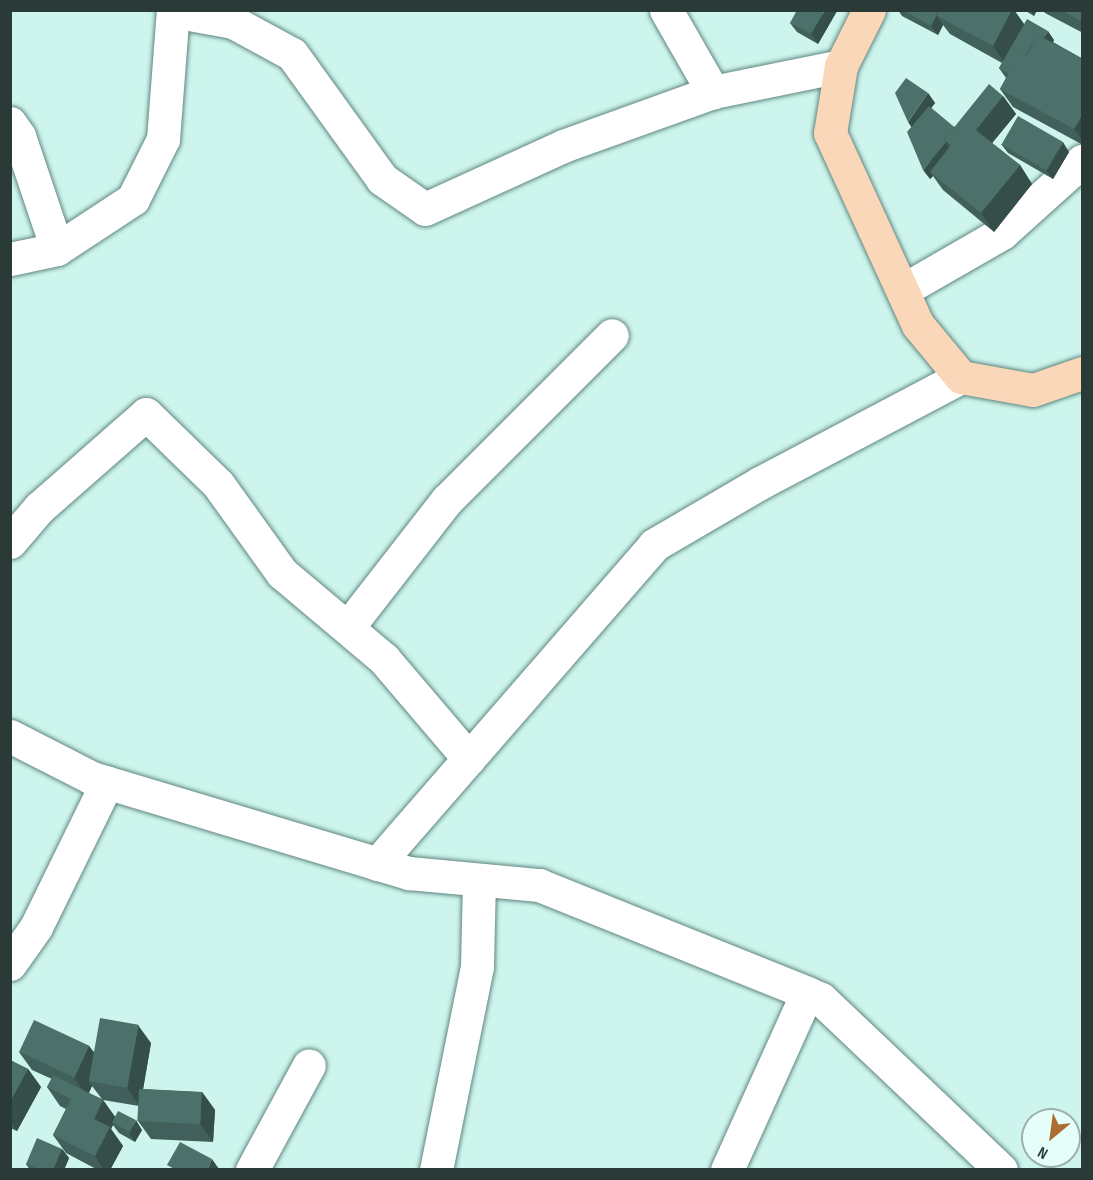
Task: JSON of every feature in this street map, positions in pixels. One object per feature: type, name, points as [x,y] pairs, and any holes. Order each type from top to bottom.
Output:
[{"type":"main road","points":[[868,10],[841,66],[830,133],[918,325],[961,377],[1033,390],[1083,373]]},
{"type":"street","points":[[666,10],[713,92]]},
{"type":"street","points":[[10,259],[57,249],[133,199],[163,139],[173,11],[232,22],[292,54],[382,179],[425,208],[563,146],[713,92],[841,66]]},
{"type":"street","points":[[10,123],[19,136],[57,249]]},
{"type":"street","points":[[903,291],[1002,233],[1083,161]]},
{"type":"street","points":[[348,627],[447,500],[612,335]]},
{"type":"street","points":[[378,864],[654,545],[760,483],[961,377]]},
{"type":"street","points":[[10,542],[39,508],[146,414],[218,484],[282,573],[384,658],[468,759]]},
{"type":"street","points":[[10,736],[107,782],[409,873],[539,885],[821,999],[1001,1170]]},
{"type":"street","points":[[10,964],[36,927],[107,782]]},
{"type":"street","points":[[436,1170],[477,967],[479,880]]},
{"type":"street","points":[[727,1170],[807,993]]},
{"type":"street","points":[[252,1170],[309,1065]]},
{"type":"building","points":[[797,10],[825,10],[811,34],[790,23]]},
{"type":"building","points":[[903,10],[939,10],[931,26]]},
{"type":"building","points":[[940,10],[1012,10],[993,46],[937,16]]},
{"type":"building","points":[[1061,10],[1083,10],[1083,22]]},
{"type":"building","points":[[1027,19],[1048,31],[1044,38],[1038,35],[1026,54],[1021,51],[1009,74],[999,68]]},
{"type":"building","points":[[1038,35],[1083,59],[1083,114],[1074,129],[1000,89],[1021,51],[1027,55]]},
{"type":"building","points":[[906,78],[928,93],[908,122],[895,93]]},
{"type":"building","points":[[989,84],[1003,96],[976,130],[1020,165],[981,213],[930,172],[951,145],[944,140]]},
{"type":"building","points":[[929,106],[954,127],[944,140],[946,142],[923,170],[907,132]]},
{"type":"building","points":[[1018,116],[1063,142],[1047,171],[1002,145]]},
{"type":"building","points":[[100,1018],[138,1025],[127,1088],[89,1081]]},
{"type":"building","points":[[34,1020],[89,1046],[74,1078],[19,1052]]},
{"type":"building","points":[[10,1060],[28,1069],[10,1102]]},
{"type":"building","points":[[53,1075],[103,1100],[94,1119],[110,1127],[95,1156],[53,1135],[71,1099],[47,1087]]},
{"type":"building","points":[[139,1089],[202,1092],[200,1124],[137,1121]]},
{"type":"building","points":[[118,1111],[136,1120],[130,1132],[112,1123]]},
{"type":"building","points":[[37,1138],[62,1149],[53,1170],[40,1170],[26,1164]]},
{"type":"building","points":[[180,1142],[212,1159],[207,1170],[176,1170],[167,1165]]}]
